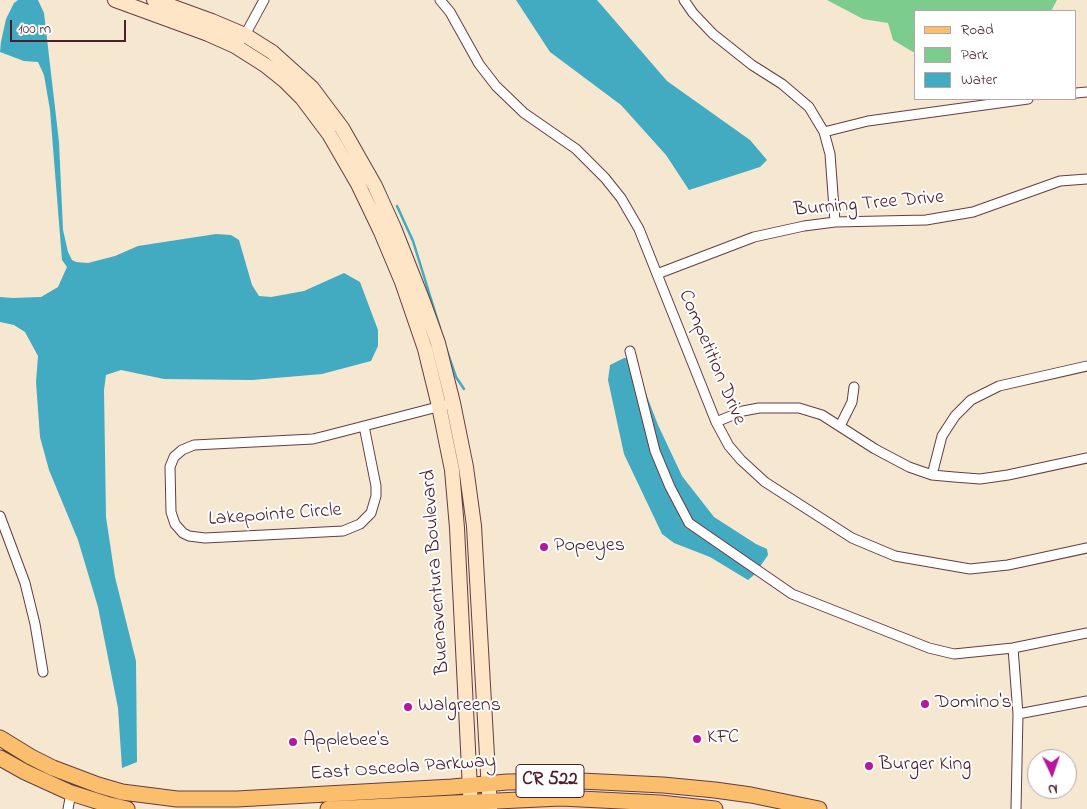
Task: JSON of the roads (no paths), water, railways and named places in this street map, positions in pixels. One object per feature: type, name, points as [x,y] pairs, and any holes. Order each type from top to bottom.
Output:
[{"type":"main road","name":"Buenaventura Boulevard","points":[[115,0],[208,34],[235,46],[265,65],[285,81],[302,98],[329,134],[358,184],[402,282],[424,349],[439,406],[452,470],[457,528],[471,805]]},
{"type":"main road","name":"Buenaventura Boulevard","points":[[154,0],[244,35],[272,52],[312,88],[347,136],[375,186],[394,228],[438,343],[466,467],[474,526],[490,805]]},
{"type":"main road","name":"East Osceola Parkway","points":[[0,738],[31,757],[72,776],[114,790],[152,797],[236,804],[489,784],[581,781],[663,785],[752,795],[814,809]]},
{"type":"main road","points":[[0,758],[25,772],[71,793],[127,809]]},
{"type":"main road","points":[[71,793],[78,789],[85,789],[125,800],[152,797]]},
{"type":"main road","name":"East Osceola Parkway","points":[[328,809],[490,805],[561,798],[606,799],[715,809]]},
{"type":"street","points":[[235,46],[244,35],[264,0]]},
{"type":"street","name":"Competition Drive","points":[[440,0],[450,12],[479,64],[496,86],[524,113],[576,149],[605,178],[621,198],[639,229],[716,422],[729,446],[765,482],[852,538],[895,556],[970,569],[1008,565],[1087,548]]},
{"type":"street","points":[[684,0],[693,13],[713,34],[752,65],[782,84],[809,107],[824,132],[830,154],[835,222]]},
{"type":"street","points":[[824,132],[868,121],[1021,100]]},
{"type":"street","name":"Burning Tree Drive","points":[[657,274],[754,237],[804,226],[835,222],[926,220],[973,212],[1060,181],[1087,179]]},
{"type":"street","points":[[630,352],[655,451],[670,487],[689,523],[792,594],[929,648],[954,654],[1013,648],[1087,633]]},
{"type":"street","points":[[932,475],[942,436],[955,416],[971,400],[998,386],[1087,366]]},
{"type":"street","points":[[840,426],[852,402],[854,387]]},
{"type":"street","name":"Lakepointe Circle","points":[[364,426],[376,486],[376,496],[371,512],[360,524],[343,531],[205,538],[189,536],[183,533],[175,524],[171,512],[170,467],[174,457],[182,450],[194,446],[313,439],[453,403]]},
{"type":"street","points":[[716,422],[743,411],[759,408],[799,408],[822,415],[898,462],[932,475],[980,478],[1008,475],[1087,458]]},
{"type":"street","points":[[0,516],[3,532],[25,583],[35,624],[43,672]]},
{"type":"street","points":[[460,604],[479,604]]},
{"type":"street","points":[[1013,648],[1018,714],[1016,809]]},
{"type":"street","points":[[1018,714],[1087,701]]},
{"type":"street","points":[[68,809],[71,793]]},
{"type":"water","points":[[18,0],[38,0],[44,13],[59,142],[63,230],[68,252],[72,260],[88,263],[115,256],[138,246],[216,234],[231,235],[239,240],[252,285],[259,296],[271,297],[304,291],[344,273],[360,282],[378,330],[378,346],[371,361],[322,374],[252,380],[164,379],[121,370],[106,375],[104,390],[106,517],[115,577],[136,661],[137,762],[122,768],[118,708],[98,607],[78,540],[49,470],[40,437],[36,382],[38,356],[25,332],[14,325],[0,322],[0,297],[41,297],[58,287],[67,267],[62,260],[50,110],[44,75],[38,62],[24,61],[0,52],[6,19],[14,3]]},
{"type":"water","points":[[516,0],[597,0],[667,81],[750,140],[767,160],[760,167],[689,190],[666,155],[621,105],[550,52]]},
{"type":"water","points":[[624,358],[630,359],[640,378],[658,425],[682,476],[714,517],[767,549],[768,555],[755,574],[748,580],[710,557],[674,543],[662,534],[624,454],[608,380],[610,365]]},
{"type":"waterway","points":[[397,206],[413,241],[440,328]]},
{"type":"waterway","points":[[446,348],[456,377],[464,389]]},
{"type":"place","name":"Popeyes","points":[[544,547]]},
{"type":"place","name":"Domino's","points":[[925,704]]},
{"type":"place","name":"Walgreens","points":[[408,707]]},
{"type":"place","name":"KFC","points":[[697,739]]},
{"type":"place","name":"Applebee's","points":[[293,742]]},
{"type":"place","name":"Burger King","points":[[869,766]]}]
